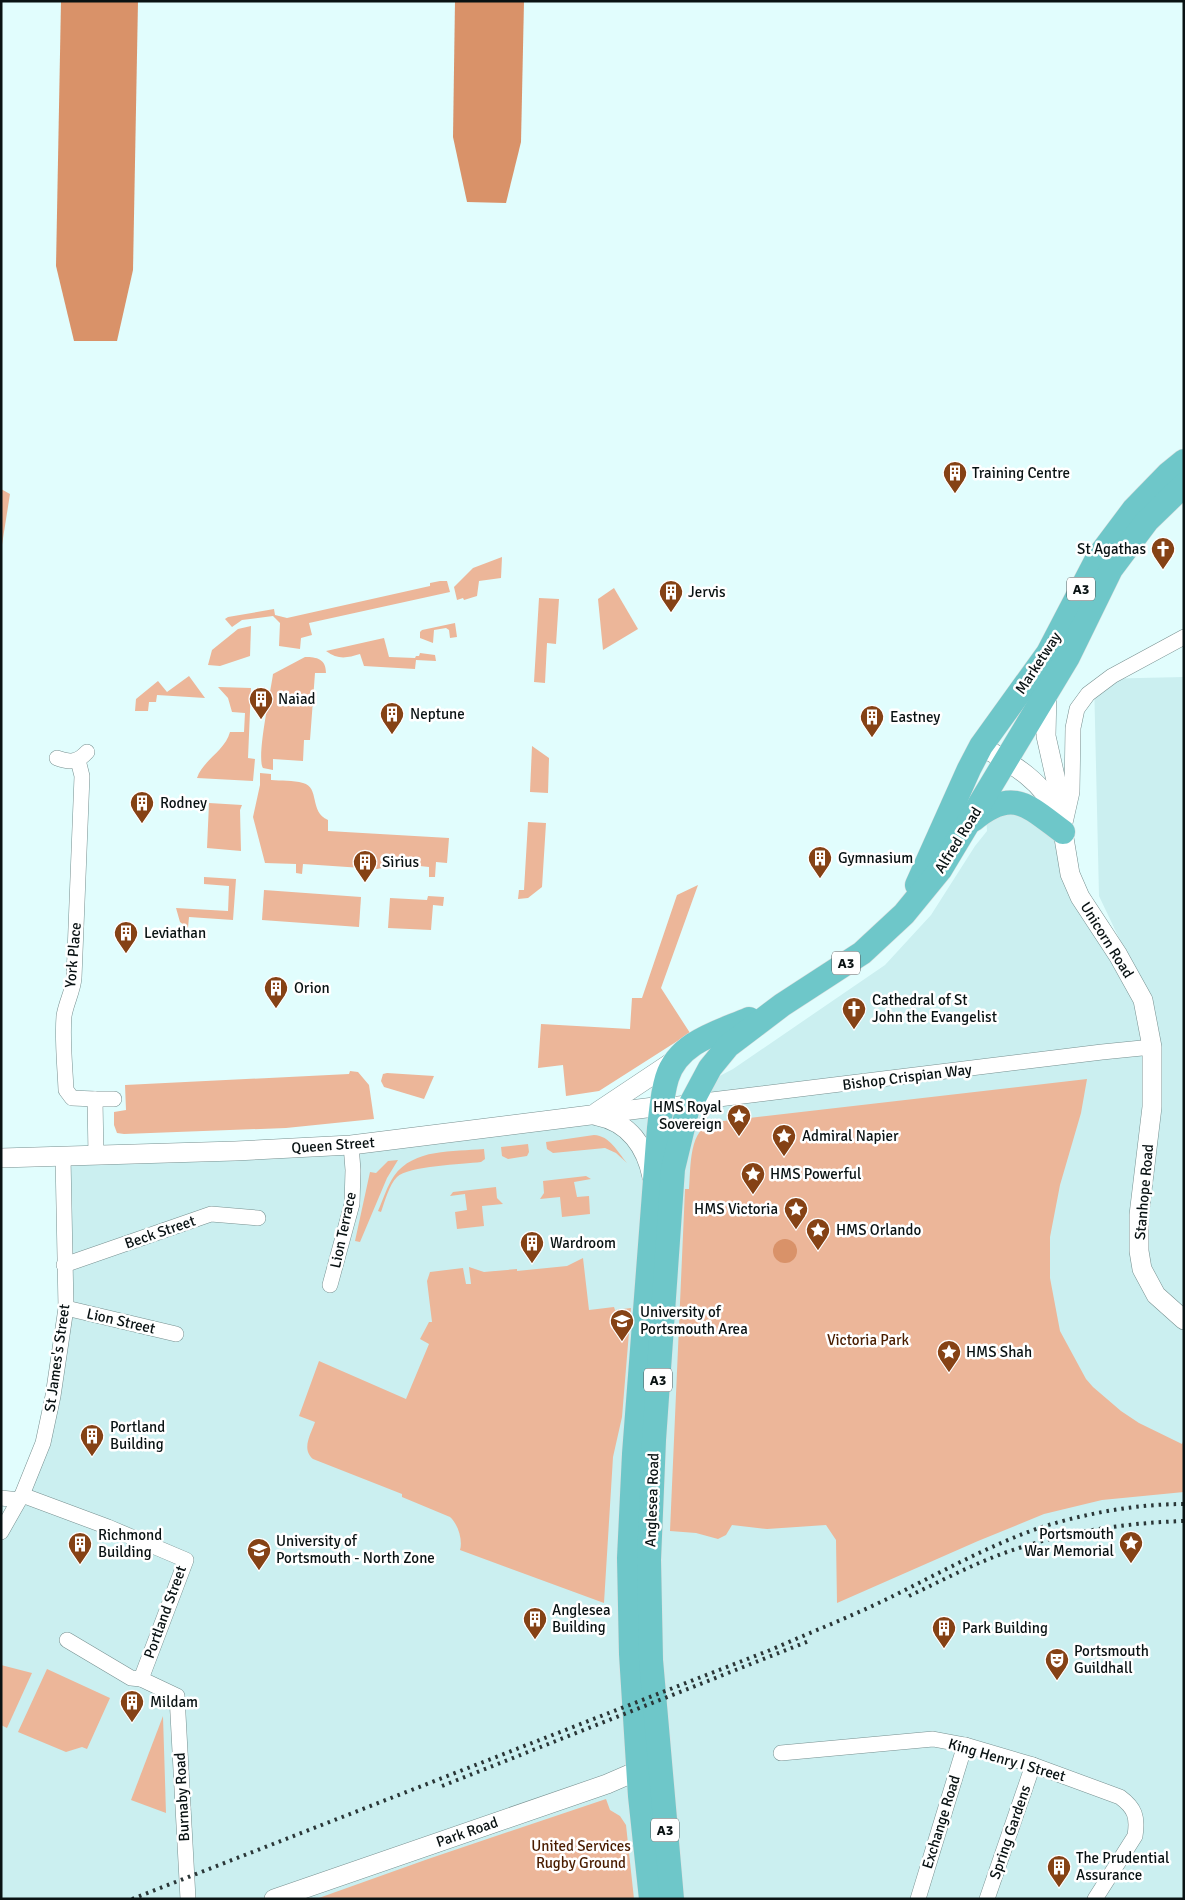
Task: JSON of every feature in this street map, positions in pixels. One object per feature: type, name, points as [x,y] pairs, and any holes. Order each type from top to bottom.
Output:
[{"type":"main road","name":"Marketway","points":[[983,744],[1048,653],[1098,557],[1134,509],[1168,474],[1184,461]]},
{"type":"main road","name":"Marketway","points":[[1009,756],[1068,657],[1111,569],[1147,521],[1184,485]]},
{"type":"main road","name":"Alfred Road","points":[[904,914],[983,744]]},
{"type":"main road","name":"Alfred Road","points":[[690,1104],[710,1068],[728,1046],[782,1005],[862,953],[904,914],[940,870],[1009,756]]},
{"type":"main road","points":[[970,823],[996,805],[1015,802],[1029,807],[1063,832]]},
{"type":"main road","name":"Alfred Road","points":[[662,1106],[667,1079],[678,1058],[689,1047],[703,1039],[782,1005]]},
{"type":"main road","name":"A3","points":[[662,1106],[671,1101],[679,1092],[703,1059],[712,1051],[745,1032]]},
{"type":"main road","name":"Anglesea Road","points":[[651,1899],[649,1766],[652,1469],[673,1169],[690,1104]]},
{"type":"main road","name":"Anglesea Road","points":[[662,1106],[634,1454],[629,1558],[631,1654],[672,1899]]},
{"type":"street","points":[[1063,832],[1072,792],[1073,728],[1077,709],[1088,694],[1112,676],[1184,637]]},
{"type":"street","name":"Unicorn Road","points":[[1047,691],[1046,736],[1059,794],[1069,869],[1086,907],[1118,955],[1143,1000],[1152,1048]]},
{"type":"street","name":"Unicorn Road","points":[[983,744],[1009,756],[1044,793],[1054,809],[1063,832]]},
{"type":"street","name":"York Place","points":[[57,758],[69,762],[83,756],[74,978],[64,1021],[66,1090],[72,1098],[94,1099]]},
{"type":"street","name":"Bishop Crispian Way","points":[[662,1106],[1102,1052],[1152,1048]]},
{"type":"street","name":"Stanhope Road","points":[[1152,1048],[1152,1107],[1139,1215],[1139,1251],[1142,1269],[1152,1289],[1166,1305],[1184,1320]]},
{"type":"street","points":[[589,1115],[606,1107],[645,1078],[678,1058]]},
{"type":"street","points":[[96,1156],[94,1099],[114,1099]]},
{"type":"street","name":"Queen Street","points":[[1,1158],[235,1151],[351,1144],[662,1106]]},
{"type":"street","points":[[589,1115],[612,1120],[634,1136],[649,1163],[654,1192]]},
{"type":"street","name":"Lion Terrace","points":[[330,1284],[352,1204],[353,1170],[351,1144]]},
{"type":"street","name":"St James's Street","points":[[1,1532],[20,1497],[43,1442],[53,1396],[66,1308],[64,1157]]},
{"type":"street","name":"Beck Street","points":[[64,1265],[210,1214],[258,1218]]},
{"type":"street","name":"Lion Street","points":[[66,1308],[176,1334]]},
{"type":"street","points":[[1,1498],[20,1497]]},
{"type":"street","name":"Portland Street","points":[[20,1497],[108,1527],[186,1560],[141,1679],[177,1696]]},
{"type":"street","points":[[67,1640],[131,1678],[141,1679]]},
{"type":"street","name":"Burnaby Road","points":[[177,1696],[188,1899]]},
{"type":"street","name":"King Henry I Street","points":[[780,1753],[933,1739],[965,1745],[1034,1765],[1120,1797],[1134,1811],[1135,1836],[1095,1899]]},
{"type":"street","name":"Exchange Road","points":[[918,1899],[965,1745]]},
{"type":"street","name":"Spring Gardens","points":[[987,1899],[1034,1765]]},
{"type":"street","name":"Park Road","points":[[274,1899],[594,1789],[649,1766]]},
{"type":"shaded area","points":[[61,1],[138,1],[133,270],[117,341],[74,341],[56,266]]},
{"type":"shaded area","points":[[455,1],[524,1],[521,142],[506,203],[467,202],[453,137]]},
{"type":"shaded area","name":"University of Portsmouth Area","points":[[1184,677],[1184,1899],[1,1899],[1,1532],[43,1443],[66,1308],[63,1157],[235,1151],[662,1106],[733,1069],[885,965],[931,915],[975,846],[987,831],[986,811],[1057,813],[1086,907],[1128,957],[1099,896],[1094,679]]},
{"type":"shaded area","points":[[785,1239],[794,1242],[797,1251],[794,1260],[785,1263],[776,1260],[773,1251],[776,1242]]},
{"type":"green space","points":[[1,489],[10,494],[1,551]]},
{"type":"green space","points":[[502,557],[501,578],[479,581],[477,596],[457,600],[454,587],[473,568]]},
{"type":"green space","points":[[447,581],[450,592],[309,623],[312,635],[301,638],[300,649],[279,646],[280,623],[273,616],[242,620],[232,627],[225,619],[274,609],[275,615],[287,618],[430,586],[430,583]]},
{"type":"green space","points":[[614,588],[638,629],[603,650],[598,599]]},
{"type":"green space","points":[[539,598],[559,599],[556,644],[547,643],[545,683],[534,682]]},
{"type":"green space","points":[[455,623],[457,637],[450,638],[449,630],[446,628],[434,630],[433,643],[420,638],[422,630]]},
{"type":"green space","points":[[251,626],[250,656],[220,666],[208,665],[212,650],[238,629]]},
{"type":"green space","points":[[384,638],[389,657],[415,658],[420,653],[435,655],[436,661],[416,660],[415,669],[364,666],[360,654],[343,657],[335,656],[326,651]]},
{"type":"green space","points":[[305,657],[323,662],[326,673],[315,673],[310,740],[304,740],[303,761],[273,759],[273,770],[263,768],[261,751],[273,674]]},
{"type":"green space","points":[[189,676],[205,698],[157,695],[156,702],[149,702],[148,711],[135,711],[136,699],[158,681],[167,692]]},
{"type":"green space","points":[[218,687],[251,688],[248,758],[255,759],[253,781],[197,778],[204,766],[224,745],[230,732],[244,732],[245,713],[232,712],[228,698]]},
{"type":"green space","points":[[532,746],[549,758],[548,793],[530,792]]},
{"type":"green space","points":[[260,773],[271,774],[271,780],[295,781],[308,785],[318,811],[328,820],[328,831],[449,838],[447,863],[436,862],[435,877],[429,877],[429,867],[401,864],[377,869],[303,864],[302,874],[296,873],[296,864],[265,863],[253,817],[260,785]]},
{"type":"green space","points":[[209,803],[242,805],[240,810],[241,851],[207,848]]},
{"type":"green space","points":[[528,822],[546,823],[542,887],[528,898],[518,899],[519,890],[524,890]]},
{"type":"green space","points":[[204,877],[236,879],[233,920],[189,917],[188,928],[180,922],[176,908],[228,911],[229,886],[204,884]]},
{"type":"green space","points":[[698,885],[661,988],[690,1033],[599,1091],[566,1096],[563,1065],[538,1068],[541,1024],[630,1029],[632,998],[642,998],[677,895]]},
{"type":"green space","points":[[264,890],[361,897],[359,927],[262,920]]},
{"type":"green space","points":[[428,896],[444,897],[443,906],[433,905],[431,930],[388,928],[390,898],[427,900]]},
{"type":"green space","points":[[350,1071],[358,1072],[369,1085],[374,1119],[286,1128],[124,1134],[117,1133],[114,1125],[114,1112],[126,1110],[125,1085],[349,1074]]},
{"type":"green space","points":[[383,1074],[434,1076],[424,1099],[384,1087],[381,1081]]},
{"type":"green space","name":"Victoria Park","points":[[1087,1079],[1081,1113],[1060,1185],[1050,1237],[1050,1278],[1060,1331],[1086,1379],[1093,1387],[1121,1411],[1139,1423],[1182,1444],[1184,1439],[1184,1492],[1102,1500],[1044,1514],[837,1603],[836,1540],[826,1525],[767,1529],[732,1525],[726,1535],[718,1539],[696,1533],[670,1531],[685,1189],[689,1189],[691,1160],[695,1140],[706,1125],[715,1122]]},
{"type":"green space","points":[[594,1135],[609,1141],[627,1163],[616,1153],[605,1148],[553,1153],[547,1149],[546,1142]]},
{"type":"green space","points":[[528,1144],[529,1152],[527,1156],[508,1159],[502,1156],[501,1147]]},
{"type":"green space","points":[[484,1149],[485,1159],[481,1162],[424,1168],[403,1173],[394,1180],[381,1212],[378,1211],[394,1176],[412,1160],[447,1151]]},
{"type":"green space","points":[[398,1160],[387,1178],[360,1242],[355,1241],[370,1172],[376,1173],[388,1161]]},
{"type":"green space","points":[[586,1176],[591,1179],[574,1182],[577,1197],[589,1196],[590,1214],[562,1217],[560,1197],[540,1199],[544,1193],[543,1181]]},
{"type":"green space","points":[[496,1187],[497,1198],[503,1204],[482,1206],[484,1226],[457,1229],[455,1212],[467,1210],[465,1194],[450,1196],[453,1192]]},
{"type":"green space","points":[[583,1258],[589,1310],[614,1307],[615,1310],[631,1308],[622,1417],[613,1457],[604,1603],[460,1550],[459,1532],[450,1517],[402,1497],[402,1494],[313,1459],[309,1455],[307,1446],[315,1422],[299,1416],[319,1361],[406,1399],[429,1344],[420,1339],[429,1322],[432,1322],[427,1281],[430,1272],[463,1268],[466,1284],[471,1284],[469,1267],[484,1272],[517,1269],[517,1271],[567,1266]]},
{"type":"green space","points":[[1,1665],[32,1673],[7,1728],[1,1725]]},
{"type":"green space","points":[[47,1669],[110,1698],[87,1749],[82,1747],[66,1752],[18,1732]]},
{"type":"green space","points":[[163,1716],[166,1813],[131,1800]]},
{"type":"green space","name":"United Services Rugby Ground","points":[[606,1799],[610,1810],[620,1816],[626,1825],[634,1899],[316,1899],[428,1859]]},
{"type":"railway","points":[[132,1899],[773,1649],[873,1606],[983,1551],[1022,1534],[1059,1522],[1094,1514],[1130,1508],[1184,1504]]},
{"type":"railway","points":[[909,1596],[969,1567],[1028,1545],[1116,1526],[1184,1521]]},
{"type":"railway","points":[[442,1786],[809,1641]]},
{"type":"place","name":"Training Centre","points":[[955,494]]},
{"type":"place","name":"St Agathas","points":[[1163,570]]},
{"type":"place","name":"Jervis","points":[[671,613]]},
{"type":"place","name":"Naiad","points":[[261,720]]},
{"type":"place","name":"Neptune","points":[[392,735]]},
{"type":"place","name":"Eastney","points":[[872,738]]},
{"type":"place","name":"Rodney","points":[[142,824]]},
{"type":"place","name":"Gymnasium","points":[[820,879]]},
{"type":"place","name":"Sirius","points":[[365,883]]},
{"type":"place","name":"Leviathan","points":[[126,954]]},
{"type":"place","name":"Orion","points":[[276,1009]]},
{"type":"place","name":"Cathedral of St John the Evangelist","points":[[854,1030]]},
{"type":"place","name":"HMS Royal Sovereign","points":[[739,1137]]},
{"type":"place","name":"Admiral Napier","points":[[784,1157]]},
{"type":"place","name":"HMS Powerful","points":[[753,1195]]},
{"type":"place","name":"HMS Victoria","points":[[796,1230]]},
{"type":"place","name":"HMS Orlando","points":[[818,1251]]},
{"type":"place","name":"Wardroom","points":[[532,1264]]},
{"type":"place","name":"University of Portsmouth Area","points":[[622,1342]]},
{"type":"place","name":"HMS Shah","points":[[949,1373]]},
{"type":"place","name":"Portland Building","points":[[92,1457]]},
{"type":"place","name":"Portsmouth War Memorial","points":[[1131,1564]]},
{"type":"place","name":"Richmond Building","points":[[80,1565]]},
{"type":"place","name":"University of Portsmouth - North Zone","points":[[259,1571]]},
{"type":"place","name":"Anglesea Building","points":[[535,1640]]},
{"type":"place","name":"Park Building","points":[[944,1649]]},
{"type":"place","name":"Portsmouth Guildhall","points":[[1057,1681]]},
{"type":"place","name":"Mildam","points":[[132,1723]]},
{"type":"place","name":"The Prudential Assurance","points":[[1059,1888]]}]
